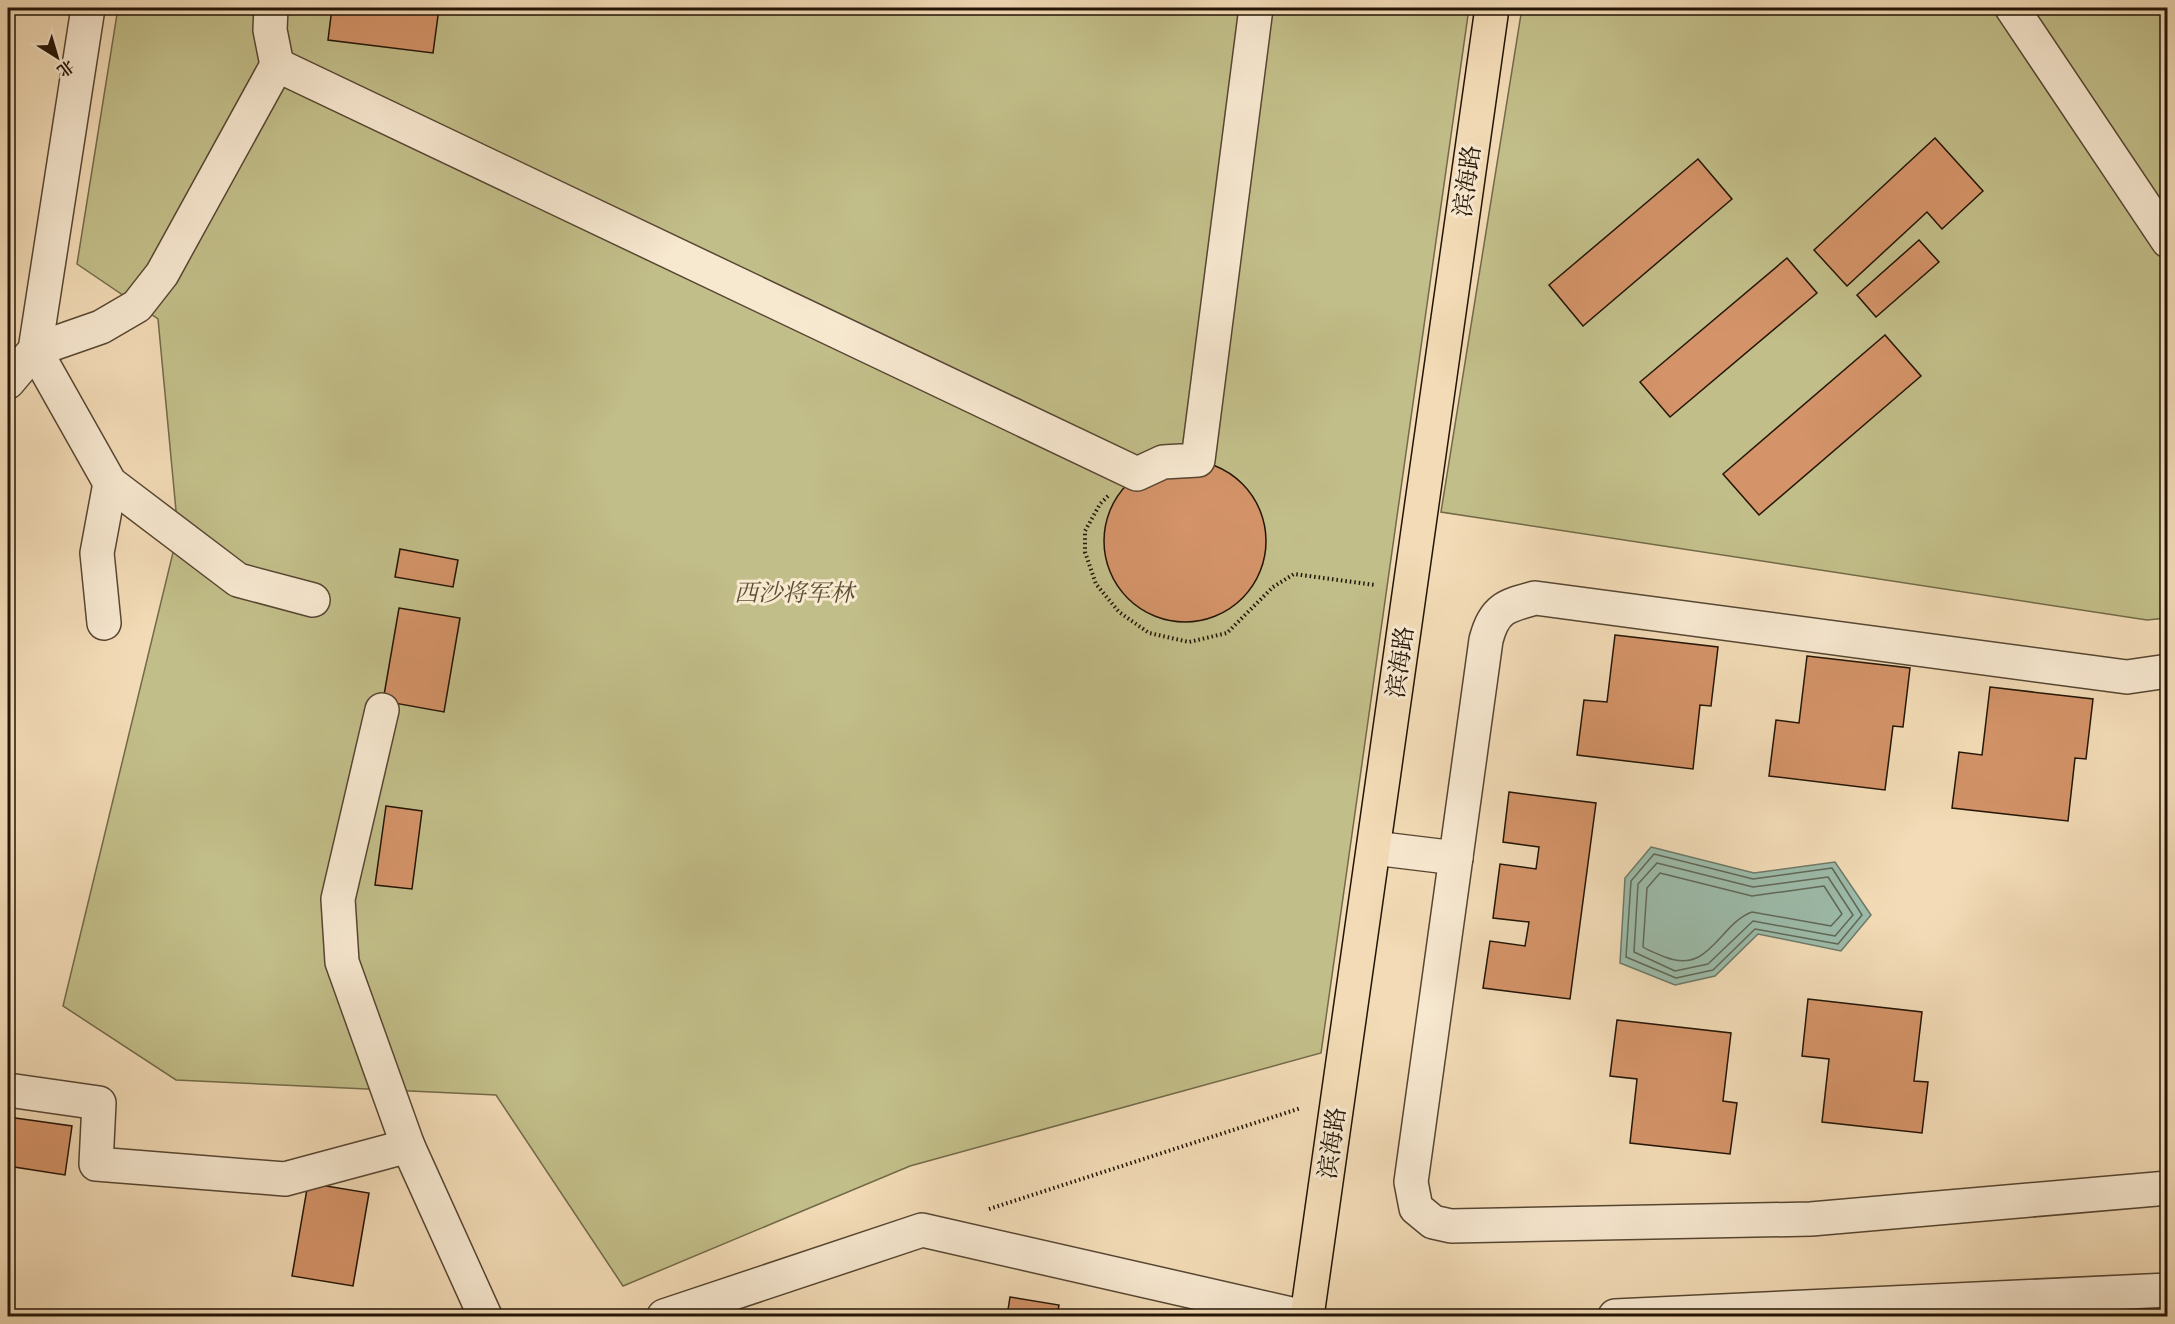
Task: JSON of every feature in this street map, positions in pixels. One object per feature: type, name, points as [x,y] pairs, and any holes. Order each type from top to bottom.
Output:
[{"type":"main road","name":"滨海路","points":[[1307,1317],[1492,8]]},
{"type":"street","points":[[88,8],[35,350],[110,483],[238,580],[313,600]]},
{"type":"street","points":[[8,382],[35,350],[101,327],[137,306],[162,274],[277,65],[270,30],[271,8]]},
{"type":"street","points":[[277,65],[1137,474],[1162,462],[1198,460],[1256,8]]},
{"type":"street","points":[[2012,8],[2168,241]]},
{"type":"street","points":[[104,623],[97,553],[110,483]]},
{"type":"street","points":[[2168,671],[2127,677],[1535,598],[1510,604],[1492,618],[1486,640],[1411,1182],[1416,1208],[1433,1222],[1451,1226],[1811,1219],[2168,1188]]},
{"type":"street","points":[[382,710],[338,898],[342,962],[408,1146],[484,1317]]},
{"type":"street","points":[[1374,848],[1456,858]]},
{"type":"street","points":[[8,1090],[99,1103],[96,1164],[285,1179],[408,1146]]},
{"type":"street","points":[[664,1317],[922,1230],[1300,1317]]},
{"type":"street","points":[[1615,1317],[2168,1290]]},
{"type":"path","points":[[1137,474],[1100,504],[1086,531],[1085,552],[1096,584],[1119,612],[1149,633],[1189,642],[1227,633],[1273,587],[1294,574],[1329,577],[1410,591]]},
{"type":"path","points":[[979,1212],[1339,1096]]},
{"type":"green space","name":"西沙将军林","points":[[118,8],[1469,8],[1321,1053],[910,1166],[623,1286],[496,1095],[176,1080],[63,1006],[178,532],[158,319],[77,264]]},
{"type":"green space","points":[[1522,8],[2167,8],[2167,618],[2147,620],[1441,512]]},
{"type":"water","points":[[1651,847],[1754,873],[1835,862],[1871,915],[1841,951],[1758,934],[1715,976],[1675,985],[1620,963],[1625,878]]},
{"type":"building","points":[[332,8],[439,8],[433,53],[328,40]]},
{"type":"building","points":[[1935,138],[1983,191],[1942,229],[1927,212],[1847,286],[1814,250]]},
{"type":"building","points":[[1698,159],[1732,199],[1583,326],[1549,285]]},
{"type":"building","points":[[1919,240],[1939,262],[1876,317],[1857,295]]},
{"type":"building","points":[[1787,258],[1817,293],[1670,417],[1640,382]]},
{"type":"building","points":[[1885,335],[1921,376],[1759,515],[1723,474]]},
{"type":"building","points":[[1185,460],[1216,466],[1242,484],[1260,510],[1266,541],[1260,572],[1242,598],[1216,616],[1185,622],[1154,616],[1128,598],[1110,572],[1104,541],[1110,510],[1128,484],[1154,466]]},
{"type":"building","points":[[400,549],[458,560],[453,587],[395,577]]},
{"type":"building","points":[[399,608],[460,618],[444,712],[383,701]]},
{"type":"building","points":[[1615,635],[1718,647],[1711,706],[1700,705],[1693,769],[1577,755],[1584,700],[1607,702]]},
{"type":"building","points":[[1807,656],[1910,668],[1903,727],[1893,726],[1885,790],[1769,776],[1776,720],[1799,723]]},
{"type":"building","points":[[1990,687],[2093,699],[2086,759],[2075,758],[2068,821],[1952,808],[1959,752],[1982,755]]},
{"type":"building","points":[[1509,792],[1596,803],[1570,999],[1483,988],[1490,941],[1525,946],[1529,922],[1493,918],[1500,864],[1536,869],[1539,847],[1503,842]]},
{"type":"building","points":[[386,806],[422,811],[412,889],[375,885]]},
{"type":"building","points":[[1808,999],[1922,1012],[1914,1081],[1928,1082],[1922,1133],[1822,1122],[1829,1059],[1802,1056]]},
{"type":"building","points":[[1617,1020],[1731,1033],[1723,1101],[1737,1103],[1730,1154],[1630,1143],[1637,1079],[1610,1076]]},
{"type":"building","points":[[8,1117],[72,1126],[65,1175],[8,1166]]},
{"type":"building","points":[[308,1183],[369,1193],[353,1286],[292,1276]]},
{"type":"building","points":[[1010,1297],[1059,1305],[1057,1316],[1007,1316]]}]
